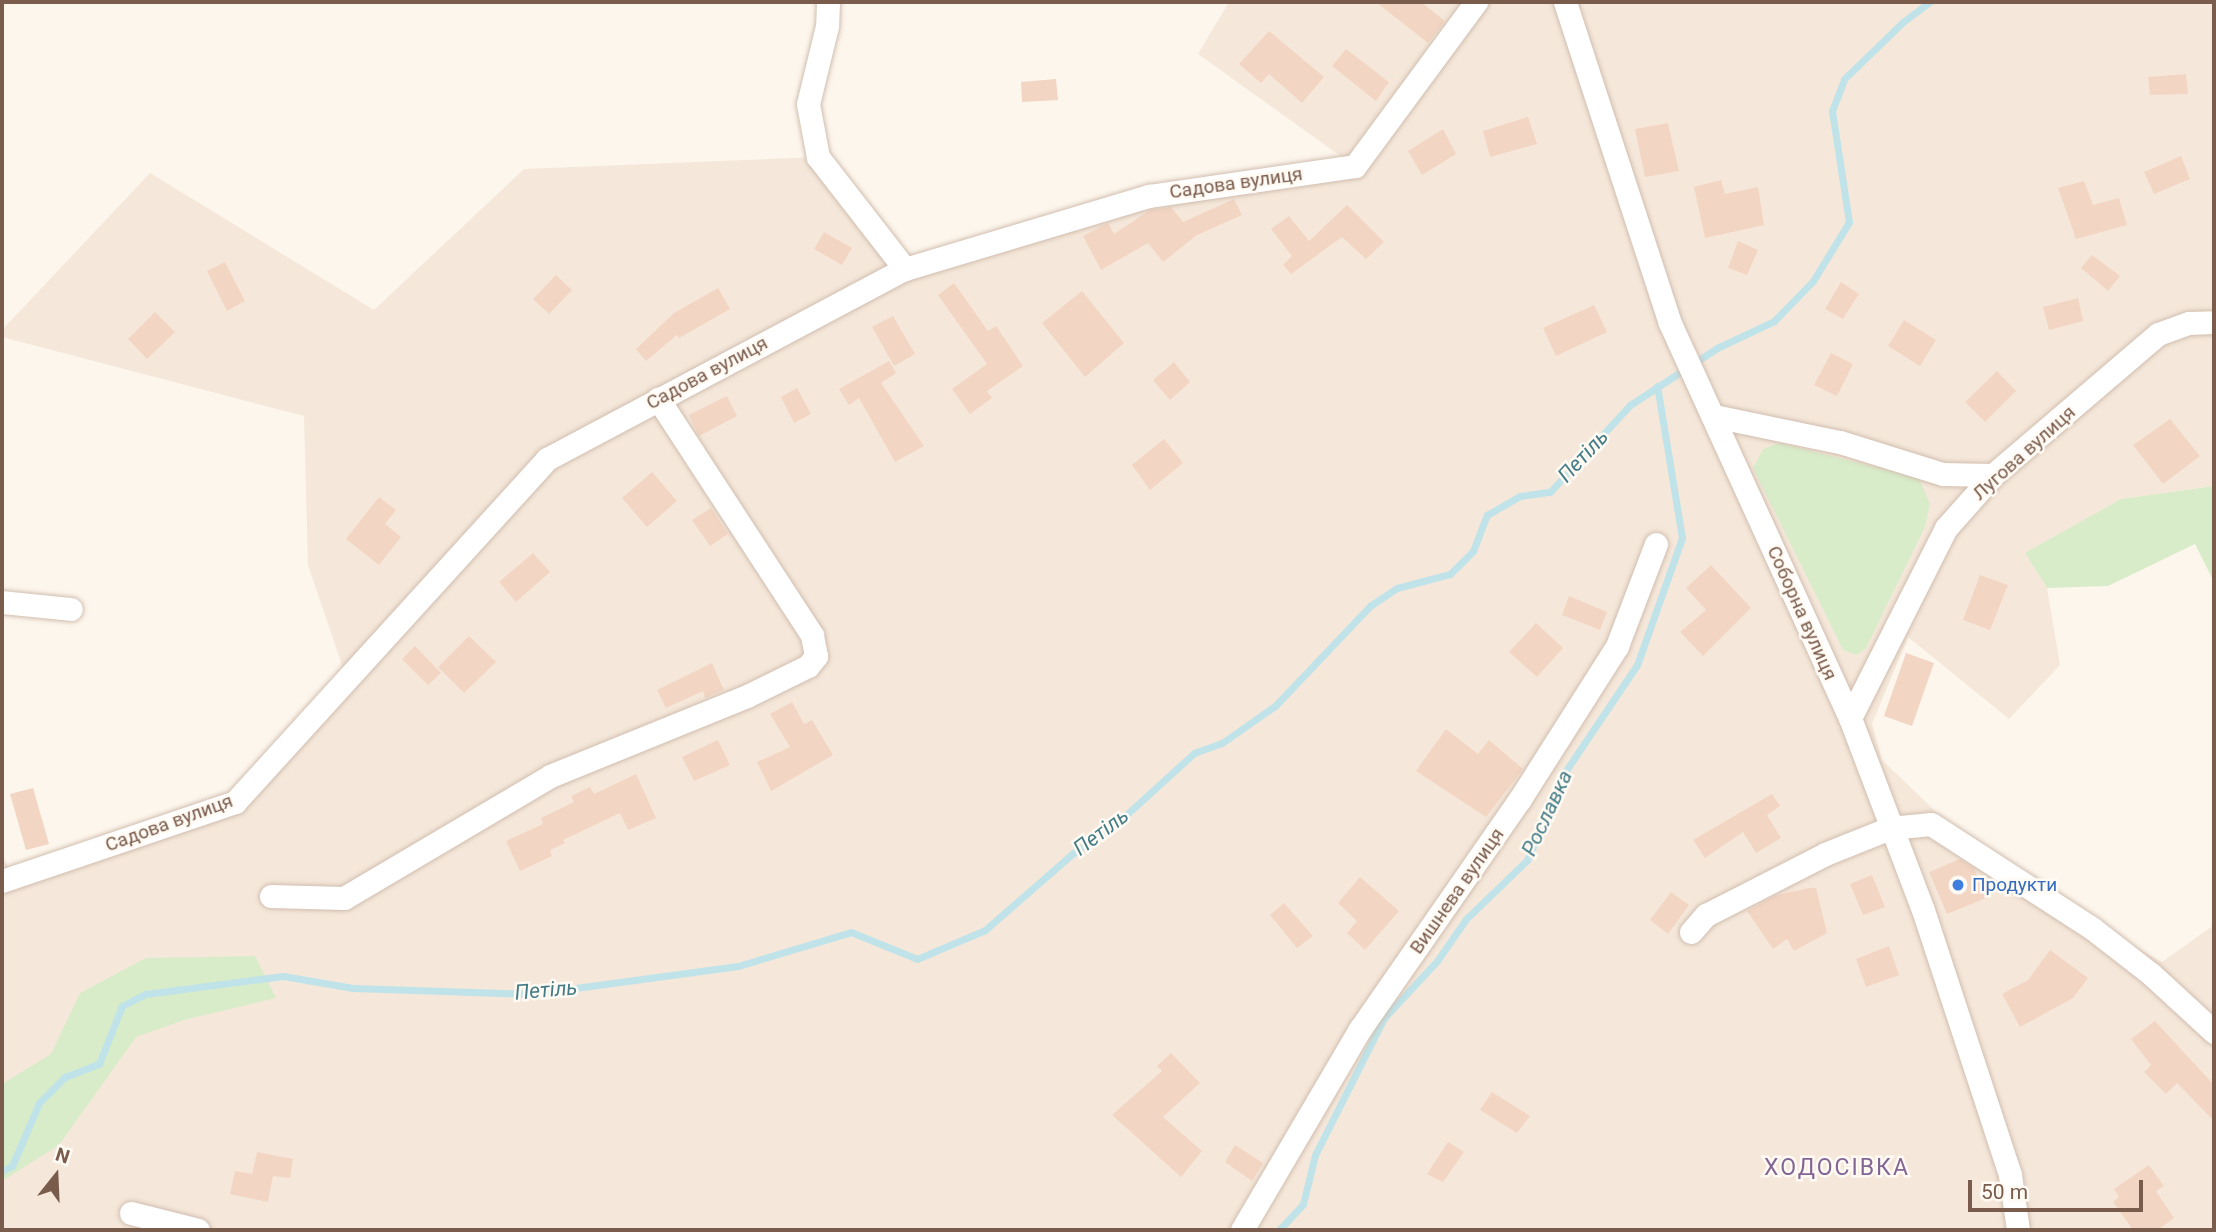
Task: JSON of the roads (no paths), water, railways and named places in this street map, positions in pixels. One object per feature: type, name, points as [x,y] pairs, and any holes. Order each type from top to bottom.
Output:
[{"type":"street","points":[[828,2],[827,26],[808,104],[818,157],[905,269]]},
{"type":"street","name":"Садова вулиця","points":[[2,881],[235,802],[547,458],[905,269],[1149,196],[1354,166],[1476,2]]},
{"type":"street","name":"Соборна вулиця","points":[[1565,2],[1669,321],[1850,718],[1923,910],[2010,1175],[2018,1230]]},
{"type":"street","name":"Лугова вулиця","points":[[1850,718],[1946,528],[1993,475],[2158,334],[2189,323],[2214,322]]},
{"type":"street","points":[[271,896],[344,898],[550,776],[747,696],[808,666],[816,656],[812,635],[658,398]]},
{"type":"street","points":[[1709,409],[1840,442],[1943,474],[1993,475]]},
{"type":"street","name":"Вишнева вулиця","points":[[1242,1230],[1360,1029],[1520,799],[1617,646],[1656,544]]},
{"type":"street","points":[[2,602],[71,609]]},
{"type":"street","points":[[1691,932],[1706,915],[1825,853],[1890,828],[1931,824],[2093,929],[2151,974],[2214,1032]]},
{"type":"street","points":[[131,1213],[198,1230]]},
{"type":"waterway","name":"Петіль","points":[[2,1171],[12,1166],[39,1103],[65,1077],[99,1064],[122,1006],[146,994],[283,976],[353,988],[531,994],[738,966],[851,932],[917,959],[985,930],[1072,854],[1115,825],[1194,753],[1222,743],[1276,705],[1370,606],[1397,588],[1450,574],[1473,551],[1487,515],[1520,496],[1550,492],[1630,405],[1717,348],[1774,321],[1813,281],[1849,222],[1832,111],[1844,79],[1903,22],[1930,2]]},
{"type":"waterway","name":"Рославка","points":[[1279,1230],[1303,1204],[1315,1155],[1384,1018],[1437,961],[1466,919],[1527,860],[1567,769],[1637,665],[1682,538],[1657,386]]},
{"type":"place","name":"Продукти","points":[[1958,885]]},
{"type":"district","name":"ХОДОСІВКА","points":[[1837,1168]]}]
